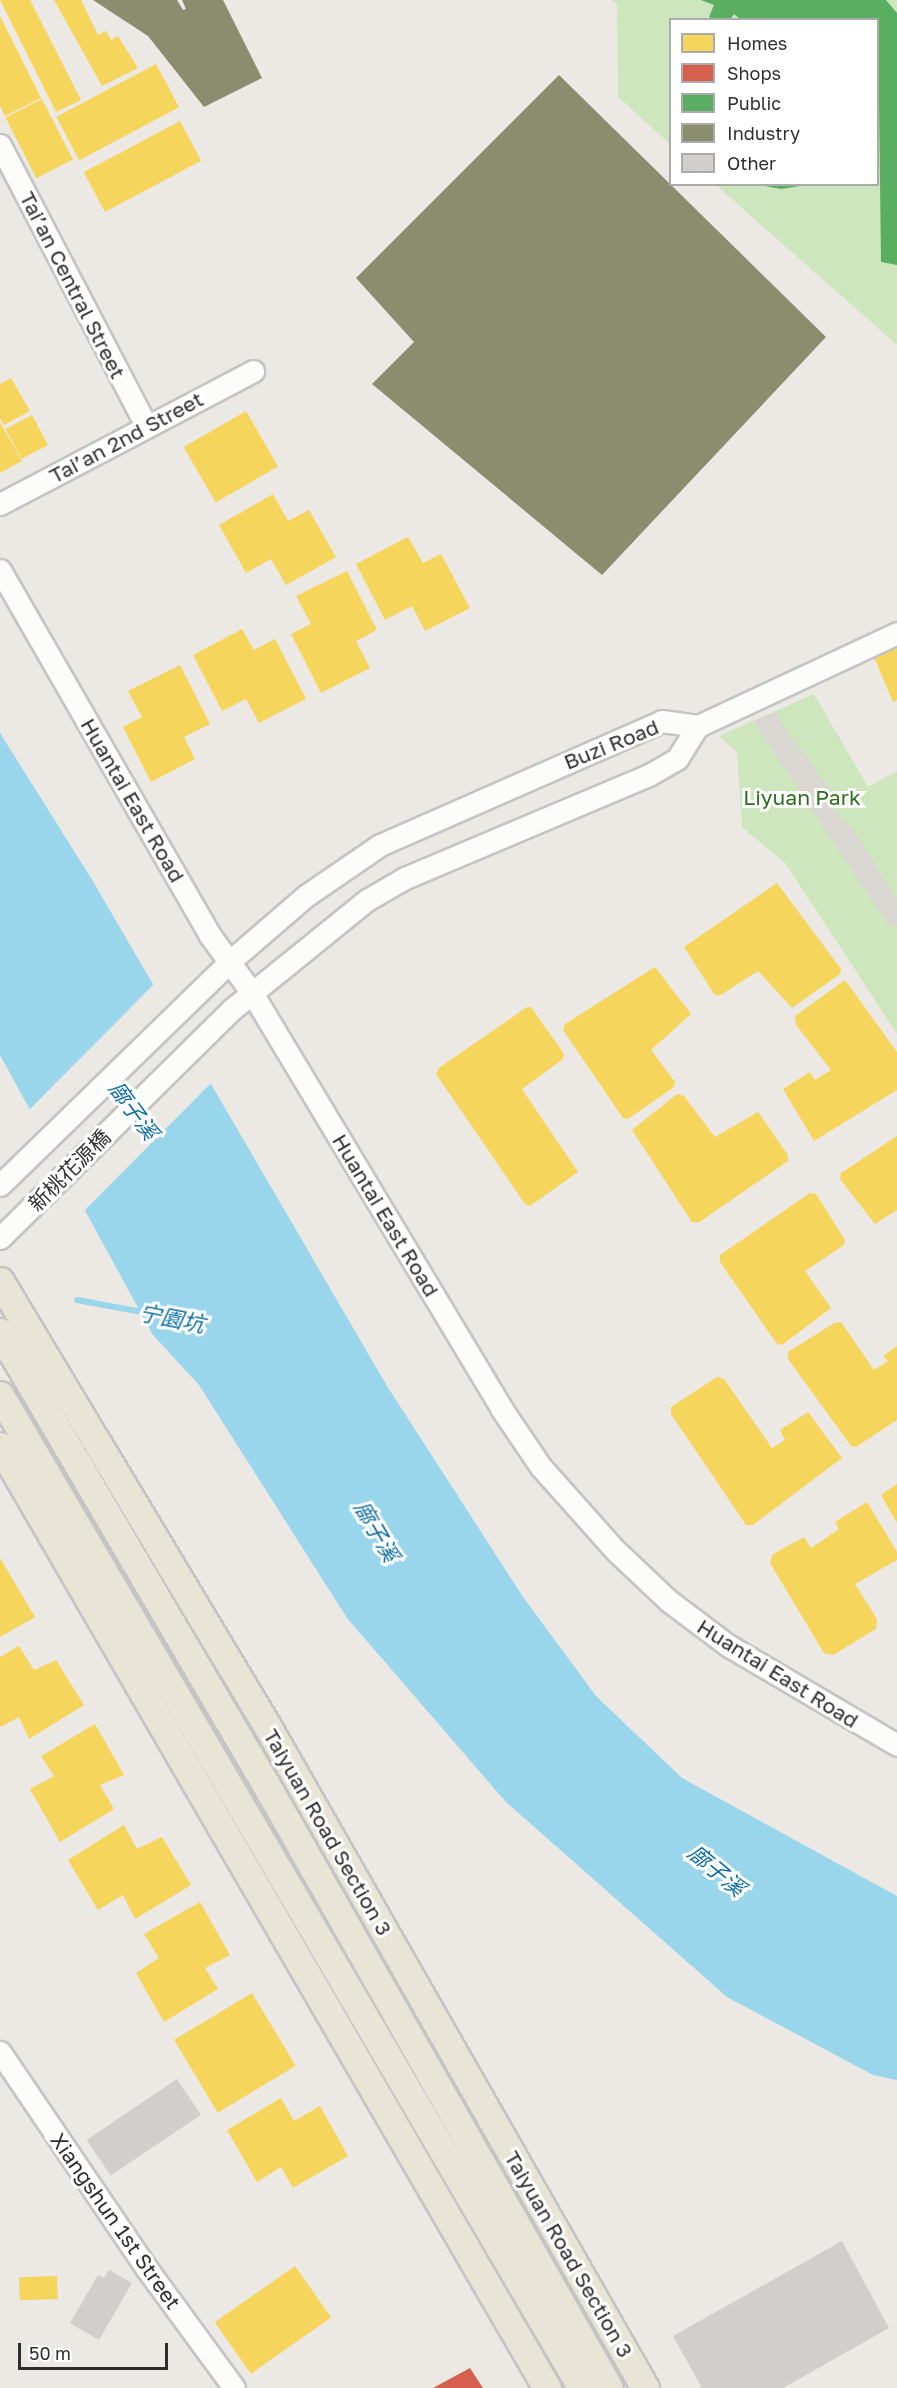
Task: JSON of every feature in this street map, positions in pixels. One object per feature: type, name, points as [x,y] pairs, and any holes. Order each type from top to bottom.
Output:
[{"type":"main road","name":"Taiyuan Road Section 3","points":[[0,1281],[266,1724],[645,2388]]},
{"type":"main road","name":"Taiyuan Road Section 3","points":[[0,1332],[269,1790],[609,2388]]},
{"type":"main road","points":[[0,1395],[582,2388]]},
{"type":"main road","points":[[0,1446],[547,2388]]},
{"type":"street","name":"Tai’an Central Street","points":[[0,145],[146,426]]},
{"type":"street","name":"Tai’an 2nd Street","points":[[0,504],[253,371]]},
{"type":"street","name":"Huantai East Road","points":[[0,570],[229,962],[252,993],[501,1408],[561,1490],[615,1550],[677,1608],[729,1646],[897,1745]]},
{"type":"street","points":[[698,726],[897,633]]},
{"type":"street","name":"Buzi Road","points":[[212,978],[331,878],[409,830],[662,721],[698,726],[677,759],[650,775],[405,878],[367,900],[231,1010]]},
{"type":"street","name":"新桃花源橋","points":[[0,1185],[212,978]]},
{"type":"street","name":"新桃花源橋","points":[[5,1233],[231,1010]]},
{"type":"street","name":"Xiangshun 1st Street","points":[[0,2052],[147,2269],[234,2388]]},
{"type":"green space","points":[[612,0],[897,0],[897,345],[717,186],[879,186],[879,18],[669,18],[669,143],[618,97],[617,4]]},
{"type":"green space","name":"Liyuan Park","points":[[814,694],[868,787],[897,771],[897,1034],[786,864],[742,827],[737,752],[719,736]]},
{"type":"shaded area","points":[[774,712],[839,803],[832,809],[856,833],[897,900],[897,925],[890,927],[753,721]]},
{"type":"water","name":"廍子溪","points":[[0,733],[91,878],[387,1386],[523,1597],[596,1696],[682,1778],[897,1896],[897,2080],[873,2075],[727,1997],[505,1801],[347,1618],[199,1385],[153,1335],[0,1055]]},
{"type":"pier","points":[[155,983],[212,1082],[82,1213],[27,1112]]},
{"type":"building: Homes","points":[[0,0],[30,0],[81,100],[56,112]]},
{"type":"building: Homes","points":[[54,0],[81,0],[98,35],[106,31],[111,40],[118,36],[138,68],[102,86]]},
{"type":"building: Homes","points":[[0,16],[41,98],[5,116],[0,106]]},
{"type":"building: Homes","points":[[156,64],[179,107],[79,160],[56,117]]},
{"type":"building: Homes","points":[[42,99],[73,160],[36,178],[5,118]]},
{"type":"building: Homes","points":[[180,121],[201,161],[105,212],[84,172]]},
{"type":"building: Homes","points":[[11,378],[30,411],[4,425],[0,418],[0,384]]},
{"type":"building: Homes","points":[[246,411],[278,466],[216,502],[184,447]]},
{"type":"building: Homes","points":[[32,415],[48,445],[21,459],[6,429]]},
{"type":"building: Homes","points":[[0,422],[22,461],[0,473]]},
{"type":"building: Homes","points":[[273,494],[288,521],[309,510],[336,557],[286,585],[271,559],[246,573],[219,525]]},
{"type":"building: Homes","points":[[408,537],[423,563],[441,554],[470,608],[425,631],[412,606],[385,620],[356,564]]},
{"type":"building: Homes","points":[[347,571],[377,630],[356,641],[370,668],[321,693],[291,634],[311,624],[296,596]]},
{"type":"building: Homes","points":[[242,629],[254,650],[275,639],[306,699],[259,723],[246,699],[222,711],[193,655]]},
{"type":"building: Homes","points":[[897,644],[897,700],[893,702],[873,655]]},
{"type":"building: Homes","points":[[180,665],[210,724],[184,737],[195,759],[151,782],[123,727],[142,717],[128,691]]},
{"type":"building: Homes","points":[[777,883],[841,969],[840,974],[792,1008],[758,971],[719,996],[714,994],[684,947]]},
{"type":"building: Homes","points":[[655,967],[691,1014],[651,1050],[675,1082],[674,1087],[628,1119],[623,1118],[563,1030],[565,1024]]},
{"type":"building: Homes","points":[[845,980],[897,1052],[897,1090],[814,1141],[783,1089],[810,1072],[815,1080],[831,1070],[796,1025],[795,1016]]},
{"type":"building: Homes","points":[[527,1007],[531,1007],[564,1054],[563,1059],[522,1089],[578,1172],[530,1206],[525,1204],[436,1074],[439,1068]]},
{"type":"building: Homes","points":[[677,1094],[684,1096],[715,1137],[758,1112],[788,1155],[788,1161],[698,1223],[692,1222],[632,1130]]},
{"type":"building: Homes","points":[[897,1136],[897,1210],[875,1224],[840,1179],[841,1173]]},
{"type":"building: Homes","points":[[810,1193],[816,1194],[845,1240],[844,1245],[805,1271],[831,1308],[782,1345],[777,1344],[720,1262],[720,1255]]},
{"type":"building: Homes","points":[[841,1322],[874,1370],[888,1361],[883,1356],[897,1346],[897,1420],[856,1447],[851,1446],[788,1359],[788,1352],[834,1323]]},
{"type":"building: Homes","points":[[717,1377],[724,1379],[772,1448],[785,1440],[780,1430],[808,1412],[842,1458],[753,1525],[746,1525],[671,1414],[671,1407]]},
{"type":"building: Homes","points":[[897,1484],[897,1523],[881,1495]]},
{"type":"building: Homes","points":[[867,1502],[897,1552],[897,1560],[855,1584],[877,1619],[876,1629],[833,1655],[824,1653],[770,1563],[773,1554],[804,1537],[811,1548],[839,1529],[835,1522]]},
{"type":"building: Homes","points":[[0,1558],[35,1617],[0,1637]]},
{"type":"building: Homes","points":[[19,1646],[34,1670],[56,1660],[84,1705],[29,1739],[19,1717],[0,1727],[0,1657]]},
{"type":"building: Homes","points":[[95,1724],[124,1775],[100,1785],[114,1809],[60,1842],[30,1789],[54,1776],[41,1756]]},
{"type":"building: Homes","points":[[124,1825],[137,1849],[162,1837],[191,1885],[135,1919],[123,1895],[98,1910],[68,1860]]},
{"type":"building: Homes","points":[[200,1902],[230,1955],[205,1968],[218,1989],[164,2022],[136,1973],[159,1958],[144,1934]]},
{"type":"building: Homes","points":[[252,1993],[296,2066],[218,2113],[174,2040]]},
{"type":"building: Homes","points":[[281,2098],[294,2121],[320,2106],[348,2156],[293,2188],[281,2167],[257,2182],[227,2130]]},
{"type":"building: Homes","points":[[295,2266],[331,2318],[251,2374],[215,2322]]},
{"type":"building: Homes","points":[[57,2276],[58,2299],[20,2300],[19,2277]]},
{"type":"building: Shops","points":[[470,2368],[483,2388],[433,2388]]},
{"type":"building: Public","points":[[701,0],[886,0],[897,13],[897,265],[881,262],[879,18],[739,18],[734,14],[731,18],[711,18],[709,17],[714,5]]},
{"type":"building: Public","points":[[765,186],[800,186],[781,189]]},
{"type":"building: Industry","points":[[93,0],[177,0],[183,10],[186,9],[182,0],[223,0],[262,78],[204,107],[148,36]]},
{"type":"building: Industry","points":[[559,75],[669,183],[669,186],[672,186],[826,337],[602,575],[372,384],[414,342],[356,278]]},
{"type":"building: Other","points":[[177,2079],[201,2115],[111,2176],[87,2140]]},
{"type":"building: Other","points":[[842,2241],[889,2328],[783,2388],[702,2388],[673,2336]]},
{"type":"building: Other","points":[[109,2270],[132,2283],[99,2340],[70,2323],[98,2275],[104,2278]]},
{"type":"waterway","name":"宁園坑","points":[[77,1300],[148,1313]]}]
